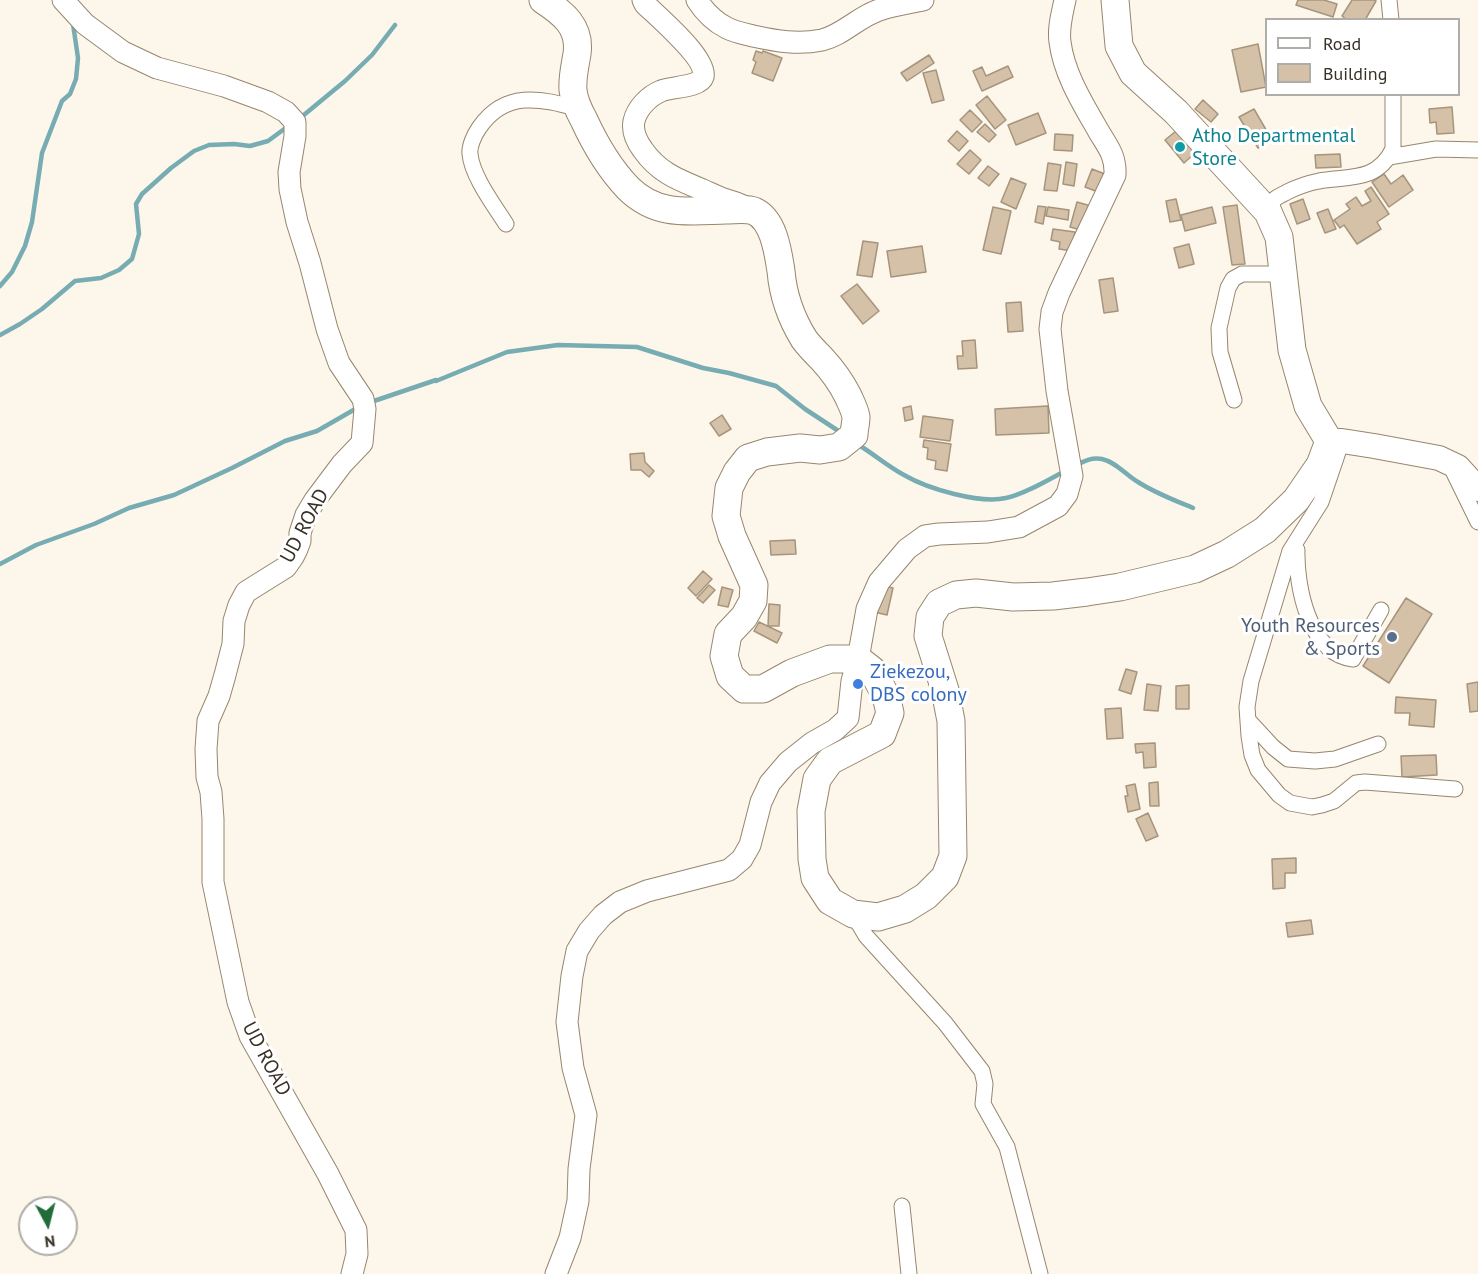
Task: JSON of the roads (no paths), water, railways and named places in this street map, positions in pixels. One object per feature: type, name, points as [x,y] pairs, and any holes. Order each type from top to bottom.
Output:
[{"type":"highway","points":[[543,0],[568,18],[576,35],[578,51],[573,91],[596,146],[612,169],[629,189],[645,201],[664,209],[689,212],[753,211],[766,221],[778,251],[787,306],[795,324],[805,341],[840,381],[852,404],[856,417],[854,435],[839,447],[766,452],[748,458],[737,472],[729,488],[726,516],[732,536],[754,585],[753,601],[744,617],[728,634],[724,656],[730,676],[744,689],[763,689],[792,673],[830,659],[858,659],[873,670],[886,696],[890,713],[882,734],[830,761],[817,779],[811,811],[812,859],[815,878],[830,901],[853,914],[878,917],[905,909],[926,896],[945,878],[953,856],[951,721],[945,690],[928,636],[930,617],[939,603],[956,595],[976,593],[1013,597],[1064,595],[1120,587],[1195,569],[1227,554],[1265,530],[1296,500],[1335,441],[1308,406],[1292,350],[1279,237],[1269,212],[1176,112],[1133,73],[1119,46],[1115,0]]},
{"type":"main road","points":[[1335,441],[1439,458],[1458,467],[1475,488]]},
{"type":"street","name":"UD ROAD","points":[[63,0],[85,24],[123,52],[157,68],[224,86],[268,102],[286,112],[295,122],[289,172],[297,222],[334,350],[339,363],[360,393],[365,409],[362,443],[315,500],[306,515],[300,541],[293,557],[286,567],[246,592],[239,605],[225,675],[208,721],[206,749],[213,819],[213,882],[238,1002],[250,1036],[328,1174],[356,1230],[357,1254],[352,1274]]},
{"type":"street","points":[[643,0],[694,54],[701,64],[703,78],[693,84],[661,91],[647,100],[638,110],[634,121],[634,132],[639,145],[651,161],[678,180],[753,211]]},
{"type":"street","points":[[697,0],[714,19],[727,28],[777,41],[803,42],[823,40],[879,10],[923,0]]},
{"type":"street","points":[[556,1274],[570,1238],[578,1201],[579,1169],[586,1115],[573,1068],[567,1022],[577,951],[589,931],[603,915],[620,902],[647,891],[729,870],[742,859],[750,845],[761,802],[770,783],[788,762],[812,743],[835,730],[848,718],[852,681],[867,609],[879,582],[907,549],[925,536],[988,532],[1019,527],[1058,506],[1067,494],[1072,476],[1057,391],[1050,329],[1052,312],[1115,175],[1116,165],[1113,155],[1066,68],[1060,41],[1060,21],[1065,0]]},
{"type":"street","points":[[1389,0],[1391,18]]},
{"type":"street","points":[[1269,212],[1276,198],[1293,189],[1319,181],[1359,177],[1380,167],[1393,149],[1393,96]]},
{"type":"street","points":[[506,224],[473,170],[469,152],[476,132],[486,117],[502,105],[522,100],[550,101],[579,109]]},
{"type":"street","points":[[1389,157],[1436,149],[1478,150]]},
{"type":"street","points":[[1234,400],[1220,352],[1220,328],[1228,288],[1233,279],[1242,274],[1282,274]]},
{"type":"street","points":[[1335,441],[1321,502],[1290,551],[1251,681],[1247,706],[1252,755],[1258,770],[1279,795],[1290,803],[1312,807],[1334,801],[1356,783],[1455,789]]},
{"type":"street","points":[[1449,463],[1478,522]]},
{"type":"street","points":[[1298,538],[1297,568],[1304,605],[1318,635],[1330,651],[1353,659],[1381,610]]},
{"type":"street","points":[[1248,720],[1288,759],[1315,761],[1335,759],[1378,744]]},
{"type":"street","points":[[853,914],[866,936],[945,1023],[982,1071],[985,1084],[983,1104],[1006,1147],[1040,1274]]},
{"type":"street","points":[[902,1206],[909,1274]]},
{"type":"waterway","points":[[0,286],[12,272],[25,246],[32,222],[42,153],[62,101],[70,94],[76,79],[78,58],[73,24]]},
{"type":"waterway","points":[[299,119],[372,55],[395,25]]},
{"type":"waterway","points":[[0,335],[42,309],[75,281],[101,278],[119,270],[132,259],[139,234],[136,204],[142,194],[194,151],[209,145],[250,146],[268,141],[287,127]]},
{"type":"waterway","points":[[436,381],[507,352],[558,345],[637,347],[703,368],[776,386],[837,430]]},
{"type":"waterway","points":[[371,402],[436,380]]},
{"type":"waterway","points":[[0,564],[36,545],[94,524],[129,508],[174,495],[285,441],[317,431],[357,408]]},
{"type":"waterway","points":[[862,447],[893,469],[914,480],[954,494],[982,499],[1013,496],[1065,471]]},
{"type":"waterway","points":[[1075,466],[1091,459],[1107,461],[1144,486],[1193,508]]},
{"type":"place","name":"Atho Departmental Store","points":[[1180,147]]},
{"type":"place","name":"Youth Resources & Sports","points":[[1392,637]]},
{"type":"place","name":"Ziekezou, DBS colony","points":[[858,684]]}]
